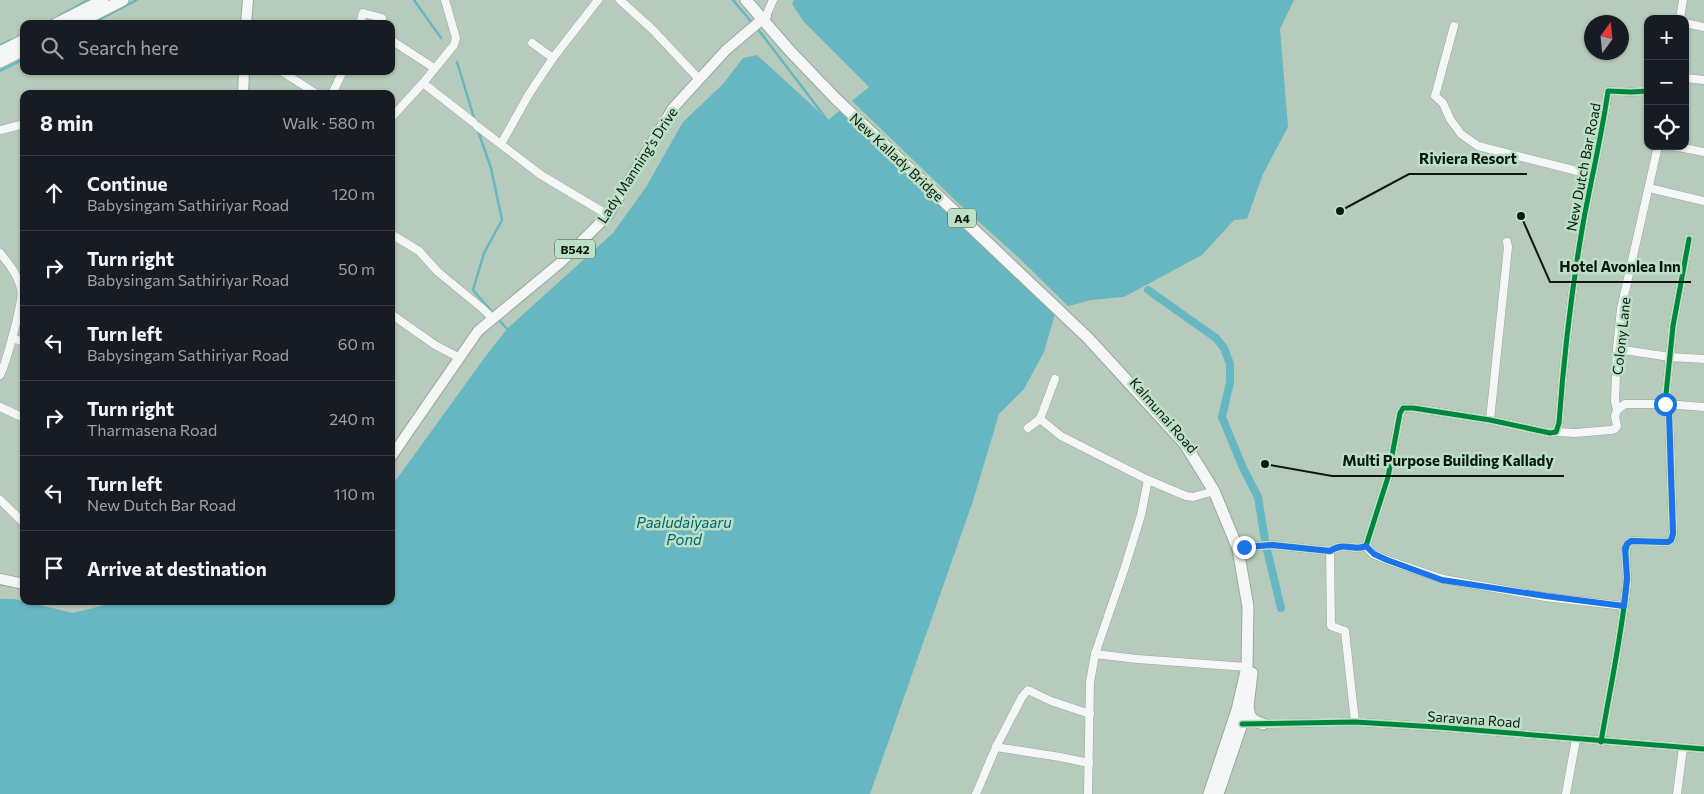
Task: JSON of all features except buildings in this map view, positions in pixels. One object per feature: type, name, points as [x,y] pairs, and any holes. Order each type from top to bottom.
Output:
[{"type":"highway","points":[[64,20],[103,0]]},
{"type":"highway","points":[[84,20],[123,0]]},
{"type":"highway","name":"A4","points":[[746,0],[838,97]]},
{"type":"highway","name":"A4","points":[[752,0],[772,30],[796,57],[838,97]]},
{"type":"highway","points":[[0,52],[20,42]]},
{"type":"highway","points":[[0,62],[20,52]]},
{"type":"highway","name":"New Kallady Bridge","points":[[838,97],[1090,337]]},
{"type":"highway","name":"Kalmunai Road","points":[[1090,337],[1185,444],[1214,491],[1241,548],[1248,607],[1247,667],[1237,710],[1209,794]]},
{"type":"highway","name":"Kalmunai Road","points":[[1090,337],[1189,440],[1207,466],[1228,504],[1241,548],[1253,597],[1253,668],[1248,706],[1218,794]]},
{"type":"highway","points":[[1248,706],[1249,716],[1263,724]]},
{"type":"main road","points":[[246,20],[248,0]]},
{"type":"main road","name":"Lady Manning’s Drive","points":[[395,451],[478,331],[560,264],[608,215],[673,108],[726,50],[765,18]]},
{"type":"main road","points":[[747,32],[761,27],[772,30]]},
{"type":"main road","points":[[243,90],[244,75]]},
{"type":"main road","points":[[0,579],[20,583]]},
{"type":"street","points":[[395,114],[454,45],[456,38],[445,0]]},
{"type":"street","points":[[501,144],[529,94],[553,58],[598,0]]},
{"type":"street","points":[[620,0],[654,30],[699,79]]},
{"type":"street","points":[[765,18],[773,0]]},
{"type":"street","points":[[1681,15],[1683,0]]},
{"type":"street","points":[[361,20],[363,13],[382,18],[382,20]]},
{"type":"street","points":[[1689,24],[1704,27]]},
{"type":"street","points":[[1454,26],[1435,96],[1444,103],[1450,118],[1461,134],[1478,146],[1594,175]]},
{"type":"street","points":[[395,43],[434,68]]},
{"type":"street","points":[[532,43],[553,58]]},
{"type":"street","points":[[287,75],[311,90]]},
{"type":"street","points":[[334,90],[342,75]]},
{"type":"street","points":[[1689,78],[1704,80]]},
{"type":"street","points":[[423,83],[541,175],[608,215]]},
{"type":"street","name":"New Dutch Bar Road","points":[[1556,432],[1559,423],[1565,340],[1571,299],[1584,217],[1594,175],[1608,91],[1644,91]]},
{"type":"street","points":[[0,130],[20,125]]},
{"type":"street","points":[[1689,149],[1704,152]]},
{"type":"street","name":"Colony Lane","points":[[1556,432],[1575,433],[1616,429],[1614,420],[1617,410],[1617,349],[1621,309],[1657,150]]},
{"type":"street","points":[[1649,188],[1704,201]]},
{"type":"street","points":[[395,236],[419,250],[438,272],[493,319]]},
{"type":"street","points":[[1601,742],[1624,606],[1627,578],[1625,548],[1631,541],[1668,542],[1673,534],[1669,412],[1665,404],[1673,326],[1689,239]]},
{"type":"street","points":[[1490,420],[1507,256],[1508,244],[1506,242]]},
{"type":"street","points":[[0,253],[20,274]]},
{"type":"street","points":[[0,375],[12,338],[20,300]]},
{"type":"street","points":[[395,317],[435,345],[458,358]]},
{"type":"street","points":[[12,338],[20,341]]},
{"type":"street","points":[[1617,349],[1670,357],[1704,358]]},
{"type":"street","points":[[1028,428],[1040,419],[1055,379]]},
{"type":"street","points":[[1617,410],[1625,404],[1665,404],[1704,407]]},
{"type":"street","points":[[0,406],[20,416]]},
{"type":"street","points":[[1366,546],[1388,478],[1400,413],[1403,408],[1490,420],[1550,433],[1556,432]]},
{"type":"street","points":[[1040,419],[1061,436],[1148,480],[1186,496],[1192,497],[1214,491]]},
{"type":"street","points":[[1088,794],[1090,682],[1095,654],[1141,515],[1148,480]]},
{"type":"street","points":[[0,500],[20,520]]},
{"type":"street","points":[[1241,548],[1272,545],[1330,551],[1335,547],[1343,545],[1363,548],[1366,546]]},
{"type":"street","points":[[1366,546],[1380,557],[1442,580],[1624,606]]},
{"type":"street","points":[[1330,551],[1332,626],[1345,631],[1354,722]]},
{"type":"street","points":[[1095,654],[1137,660],[1247,667]]},
{"type":"street","points":[[976,794],[996,747],[1028,690],[1051,701],[1090,714]]},
{"type":"street","name":"Saravana Road","points":[[1242,724],[1354,722],[1495,731],[1601,742],[1704,749]]},
{"type":"street","points":[[1566,794],[1576,739]]},
{"type":"street","points":[[996,747],[1089,763]]},
{"type":"street","points":[[1677,794],[1683,748]]},
{"type":"water","name":"Paaludaiyaaru Pond","points":[[794,0],[1294,0],[1280,29],[1288,127],[1263,174],[1247,219],[1234,220],[1202,255],[1124,297],[1091,300],[1069,306],[1055,314],[1044,352],[1024,389],[999,414],[973,501],[870,794],[0,794],[0,599],[14,599],[20,600],[20,605],[39,605],[73,613],[105,605],[395,605],[395,481],[507,329],[613,233],[646,187],[683,122],[723,84],[743,58],[757,55],[828,120],[869,87],[804,22],[792,4]]},
{"type":"pier","points":[[850,99],[1070,308],[1058,315],[840,108]]},
{"type":"waterway","points":[[59,16],[88,0]]},
{"type":"waterway","points":[[99,20],[137,0]]},
{"type":"waterway","points":[[414,0],[441,38]]},
{"type":"waterway","points":[[733,0],[753,24]]},
{"type":"waterway","points":[[757,28],[828,121]]},
{"type":"waterway","points":[[0,45],[11,40]]},
{"type":"waterway","points":[[0,71],[20,61]]},
{"type":"waterway","points":[[457,62],[475,121]]},
{"type":"waterway","points":[[478,131],[491,168],[502,220],[484,253],[473,290],[494,314]]},
{"type":"waterway","points":[[1148,290],[1216,338],[1224,348],[1230,364],[1230,382],[1222,417],[1243,468],[1258,497],[1265,540]]},
{"type":"waterway","points":[[499,320],[507,329]]},
{"type":"waterway","points":[[1267,550],[1281,608]]},
{"type":"cycle path","points":[[1244,547],[1272,545],[1330,551],[1340,547],[1362,548],[1366,546],[1388,477],[1400,413],[1403,408],[1490,420],[1550,433],[1556,432],[1559,423],[1576,269],[1608,91],[1644,91]]},
{"type":"cycle path","points":[[1601,742],[1625,601],[1627,581],[1626,548],[1631,541],[1668,542],[1673,534],[1669,412],[1665,404],[1673,326],[1689,239]]},
{"type":"cycle path","points":[[1242,724],[1355,722],[1704,749]]},
{"type":"place","name":"Riviera Resort","points":[[1340,211]]},
{"type":"place","name":"Hotel Avonlea Inn","points":[[1521,216]]},
{"type":"place","name":"Multi Purpose Building Kallady","points":[[1265,464]]},
{"type":"route","points":[[1244,547],[1272,545],[1330,551],[1335,547],[1343,545],[1363,548],[1366,546],[1374,554],[1387,560],[1442,580],[1472,586],[1624,606],[1627,578],[1625,548],[1627,544],[1631,541],[1668,542],[1673,534],[1669,412],[1665,404]]}]
